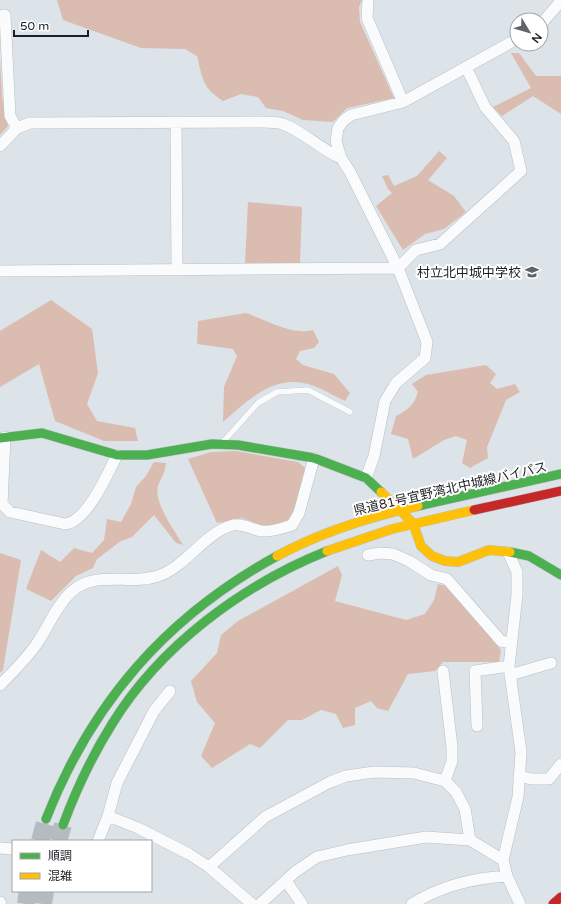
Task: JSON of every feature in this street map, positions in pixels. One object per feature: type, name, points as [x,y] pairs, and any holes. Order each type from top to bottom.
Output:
[{"type":"main road","points":[[2,438],[42,433],[96,450],[117,454],[147,455],[212,444],[222,444],[238,445],[314,458],[366,478],[413,524],[421,546],[432,556],[445,561],[458,562],[489,550],[508,552],[529,556],[561,575]]},
{"type":"main road","name":"県道81号宜野湾北中城線バイパス","points":[[46,819],[76,751],[108,702],[141,661],[181,620],[230,583],[311,538],[399,510],[561,474]]},
{"type":"main road","name":"県道81号宜野湾北中城線バイパス","points":[[63,825],[89,763],[111,726],[151,673],[192,632],[236,598],[312,556],[368,536],[413,524],[561,491]]},
{"type":"main road","points":[[553,904],[561,897]]},
{"type":"street","points":[[368,0],[367,18],[403,102]]},
{"type":"street","points":[[549,16],[559,7]]},
{"type":"street","points":[[0,16],[5,15],[10,116],[17,128]]},
{"type":"street","points":[[366,478],[374,456],[385,401],[396,383],[425,358],[427,342],[398,268],[350,172],[341,158],[336,142],[338,128],[351,114],[403,102],[509,43]]},
{"type":"street","points":[[0,271],[398,268],[416,250],[440,244],[521,170],[514,141],[485,107],[466,67]]},
{"type":"street","points":[[0,146],[17,128],[30,122],[282,124],[294,130],[327,152],[341,158]]},
{"type":"street","points":[[176,122],[177,270]]},
{"type":"street","points":[[2,438],[2,504],[5,509],[10,512],[65,524],[71,524],[85,510],[103,484],[117,454]]},
{"type":"street","points":[[0,685],[33,649],[57,608],[72,591],[89,581],[107,578],[137,581],[158,576],[170,571],[218,533],[234,525],[248,526],[262,531],[276,530],[292,525],[299,513],[314,458]]},
{"type":"street","points":[[508,552],[517,572],[517,595],[511,643],[510,670],[521,752],[518,797],[503,860],[507,876],[520,904]]},
{"type":"street","points":[[368,555],[380,553],[393,554],[409,561],[431,575],[447,579],[501,641],[511,643]]},
{"type":"street","points":[[477,726],[475,671],[510,670],[551,663]]},
{"type":"street","points":[[444,672],[452,747],[452,761],[445,781]]},
{"type":"street","points":[[98,840],[108,816],[117,783],[154,711],[170,691]]},
{"type":"street","points":[[519,776],[531,779],[548,779],[561,764]]},
{"type":"street","points":[[209,867],[265,817],[341,778],[382,772],[414,773],[445,781],[456,792],[465,809],[470,840]]},
{"type":"street","points":[[108,816],[138,828],[209,867],[252,904]]},
{"type":"street","points":[[260,904],[295,872],[317,857],[347,850],[426,837],[470,840],[503,860]]},
{"type":"street","points":[[0,848],[12,848]]},
{"type":"street","points":[[412,904],[426,901],[448,886],[482,878],[507,876]]},
{"type":"street","points":[[286,881],[302,904]]},
{"type":"lane","points":[[222,444],[258,403],[276,392],[308,390],[350,412]]},
{"type":"shaded area","points":[[57,0],[362,0],[359,7],[360,22],[394,98],[347,108],[333,122],[303,120],[283,111],[266,108],[258,97],[241,94],[223,101],[207,87],[204,82],[197,56],[185,49],[141,48],[63,20]]},
{"type":"shaded area","points":[[511,53],[519,53],[536,76],[561,76],[561,114],[533,96],[502,116],[493,107],[531,88]]},
{"type":"shaded area","points":[[0,59],[2,96],[8,126],[0,135]]},
{"type":"shaded area","points":[[439,151],[447,158],[428,180],[454,196],[466,212],[444,229],[425,234],[403,250],[376,206],[392,193],[388,189],[382,176],[388,175],[394,186],[417,176]]},
{"type":"shaded area","points":[[248,202],[302,207],[300,264],[245,263]]},
{"type":"shaded area","points":[[51,300],[92,329],[98,373],[87,404],[97,421],[135,428],[138,441],[104,441],[55,421],[39,364],[0,387],[0,331]]},
{"type":"shaded area","points":[[246,313],[288,329],[296,331],[313,330],[319,342],[314,348],[300,351],[296,359],[303,365],[334,374],[350,393],[345,401],[308,384],[291,382],[280,384],[259,393],[223,422],[224,387],[237,356],[233,349],[197,344],[198,321]]},
{"type":"shaded area","points":[[486,365],[496,374],[490,383],[497,389],[515,384],[520,392],[506,400],[487,447],[488,458],[470,468],[462,463],[467,440],[456,436],[444,440],[413,459],[408,439],[391,434],[396,416],[410,407],[415,400],[418,392],[412,384],[426,375]]},
{"type":"shaded area","points":[[236,451],[298,462],[305,468],[296,511],[288,523],[274,527],[261,525],[242,518],[217,523],[188,459],[211,452]]},
{"type":"shaded area","points":[[154,462],[166,463],[157,493],[166,516],[183,545],[176,543],[154,515],[132,537],[121,541],[97,559],[93,568],[76,576],[51,601],[26,589],[41,550],[60,562],[74,548],[92,553],[104,540],[107,519],[121,522],[131,504],[136,487],[146,476]]},
{"type":"shaded area","points":[[0,553],[21,560],[3,670],[0,673]]},
{"type":"shaded area","points":[[338,566],[342,575],[335,601],[406,620],[425,614],[434,600],[438,584],[447,586],[501,650],[499,662],[443,662],[435,671],[408,674],[388,711],[377,708],[371,701],[355,708],[355,725],[343,728],[336,714],[321,710],[302,720],[288,720],[260,748],[250,744],[212,768],[201,756],[215,723],[197,702],[191,681],[217,653],[221,635],[238,621]]},
{"type":"tunnel","points":[[40,840],[46,819]]},
{"type":"tunnel","points":[[58,840],[63,825]]},
{"type":"tunnel","points":[[26,904],[28,892]]},
{"type":"tunnel","points":[[43,904],[45,892]]},
{"type":"traffic: fast","points":[[0,438],[42,433],[117,455],[147,455],[212,444],[238,445],[314,458],[366,478],[381,492]]},
{"type":"traffic: fast","points":[[418,506],[561,474]]},
{"type":"traffic: fast","points":[[63,825],[73,799],[98,748],[112,724],[154,669],[179,644],[234,600],[264,581],[327,551]]},
{"type":"traffic: fast","points":[[510,552],[529,556],[561,575]]},
{"type":"traffic: fast","points":[[46,819],[65,777],[86,737],[110,700],[137,666],[167,635],[201,606],[237,580],[277,556]]},
{"type":"traffic: slow","points":[[381,492],[413,523],[421,546],[432,556],[445,561],[458,562],[489,550],[510,552]]},
{"type":"traffic: slow","points":[[277,556],[294,547],[346,526],[381,515],[418,506]]},
{"type":"traffic: slow","points":[[327,551],[392,529],[474,510]]},
{"type":"traffic: jam","points":[[474,510],[561,491]]},
{"type":"traffic: jam","points":[[553,904],[561,897]]},
{"type":"place","name":"村立北中城中学校","points":[[532,272]]}]
